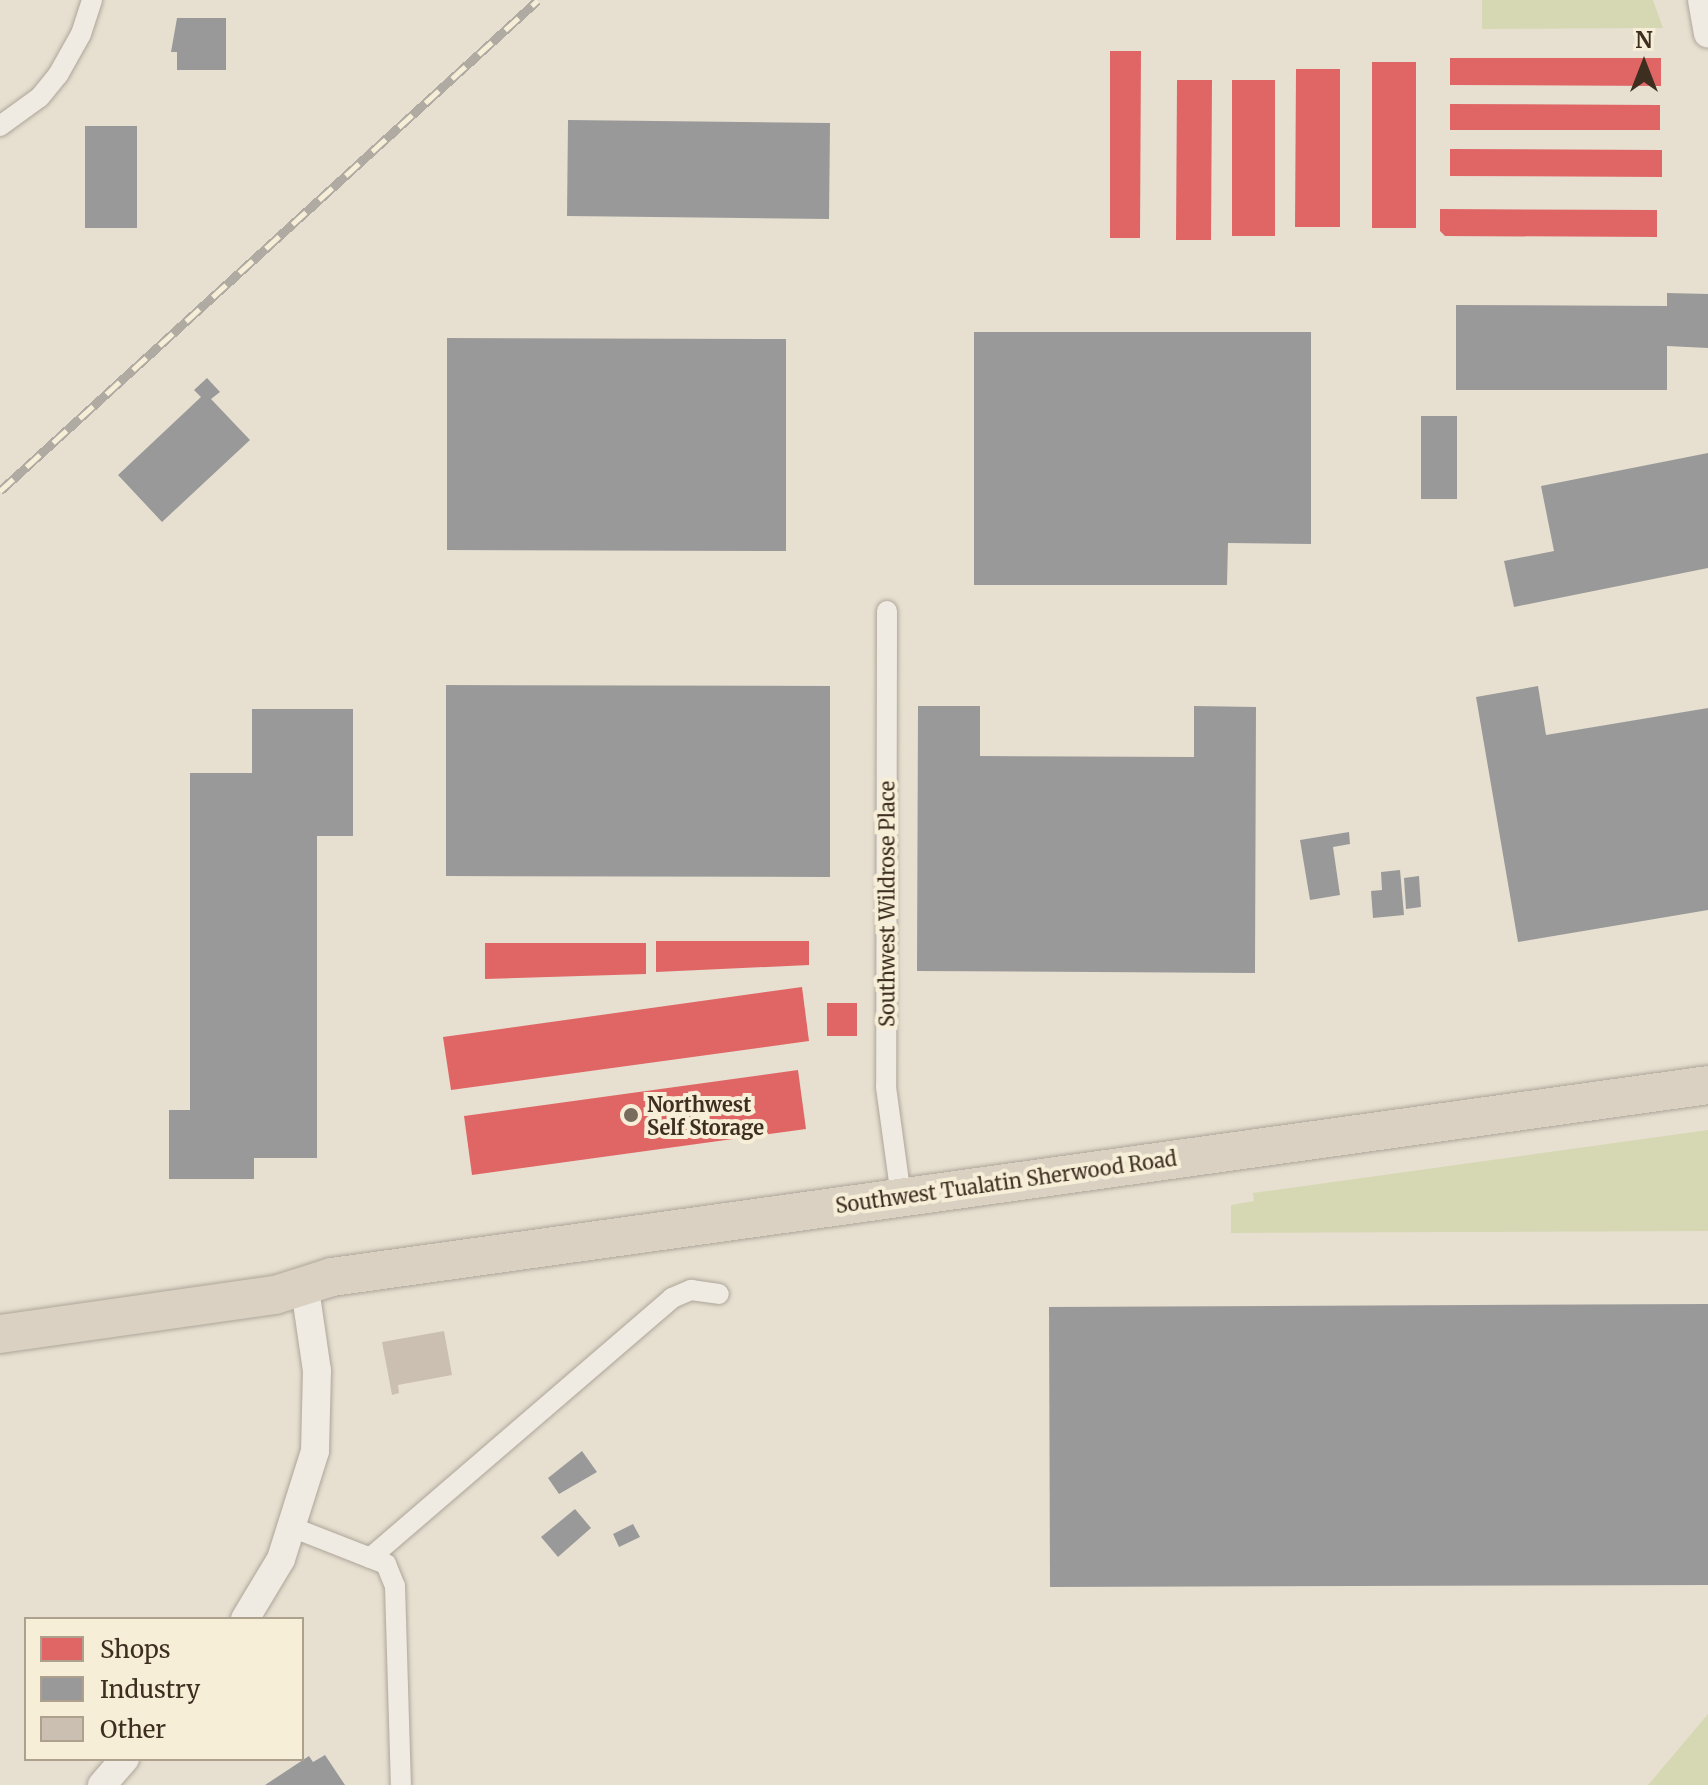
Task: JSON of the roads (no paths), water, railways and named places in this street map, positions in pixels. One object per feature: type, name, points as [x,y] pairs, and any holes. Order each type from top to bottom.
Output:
[{"type":"highway","name":"Southwest Tualatin Sherwood Road","points":[[0,1334],[275,1295],[304,1282],[1708,1085]]},
{"type":"highway","name":"Southwest Tualatin Sherwood Road","points":[[0,1313],[269,1275],[304,1282]]},
{"type":"main road","points":[[1702,0],[1708,33]]},
{"type":"main road","points":[[246,1617],[294,1528],[315,1451],[318,1403],[304,1282]]},
{"type":"main road","points":[[102,1785],[123,1761]]},
{"type":"street","points":[[0,126],[40,97],[58,75],[81,34],[92,0]]},
{"type":"street","name":"Southwest Wildrose Place","points":[[887,611],[886,1087],[901,1197]]},
{"type":"street","points":[[370,1558],[672,1298],[691,1290],[719,1294]]},
{"type":"street","points":[[294,1528],[386,1564],[395,1586],[401,1785]]},
{"type":"railway","points":[[0,491],[538,0]]},
{"type":"place","name":"Northwest Self Storage","points":[[631,1115]]}]
